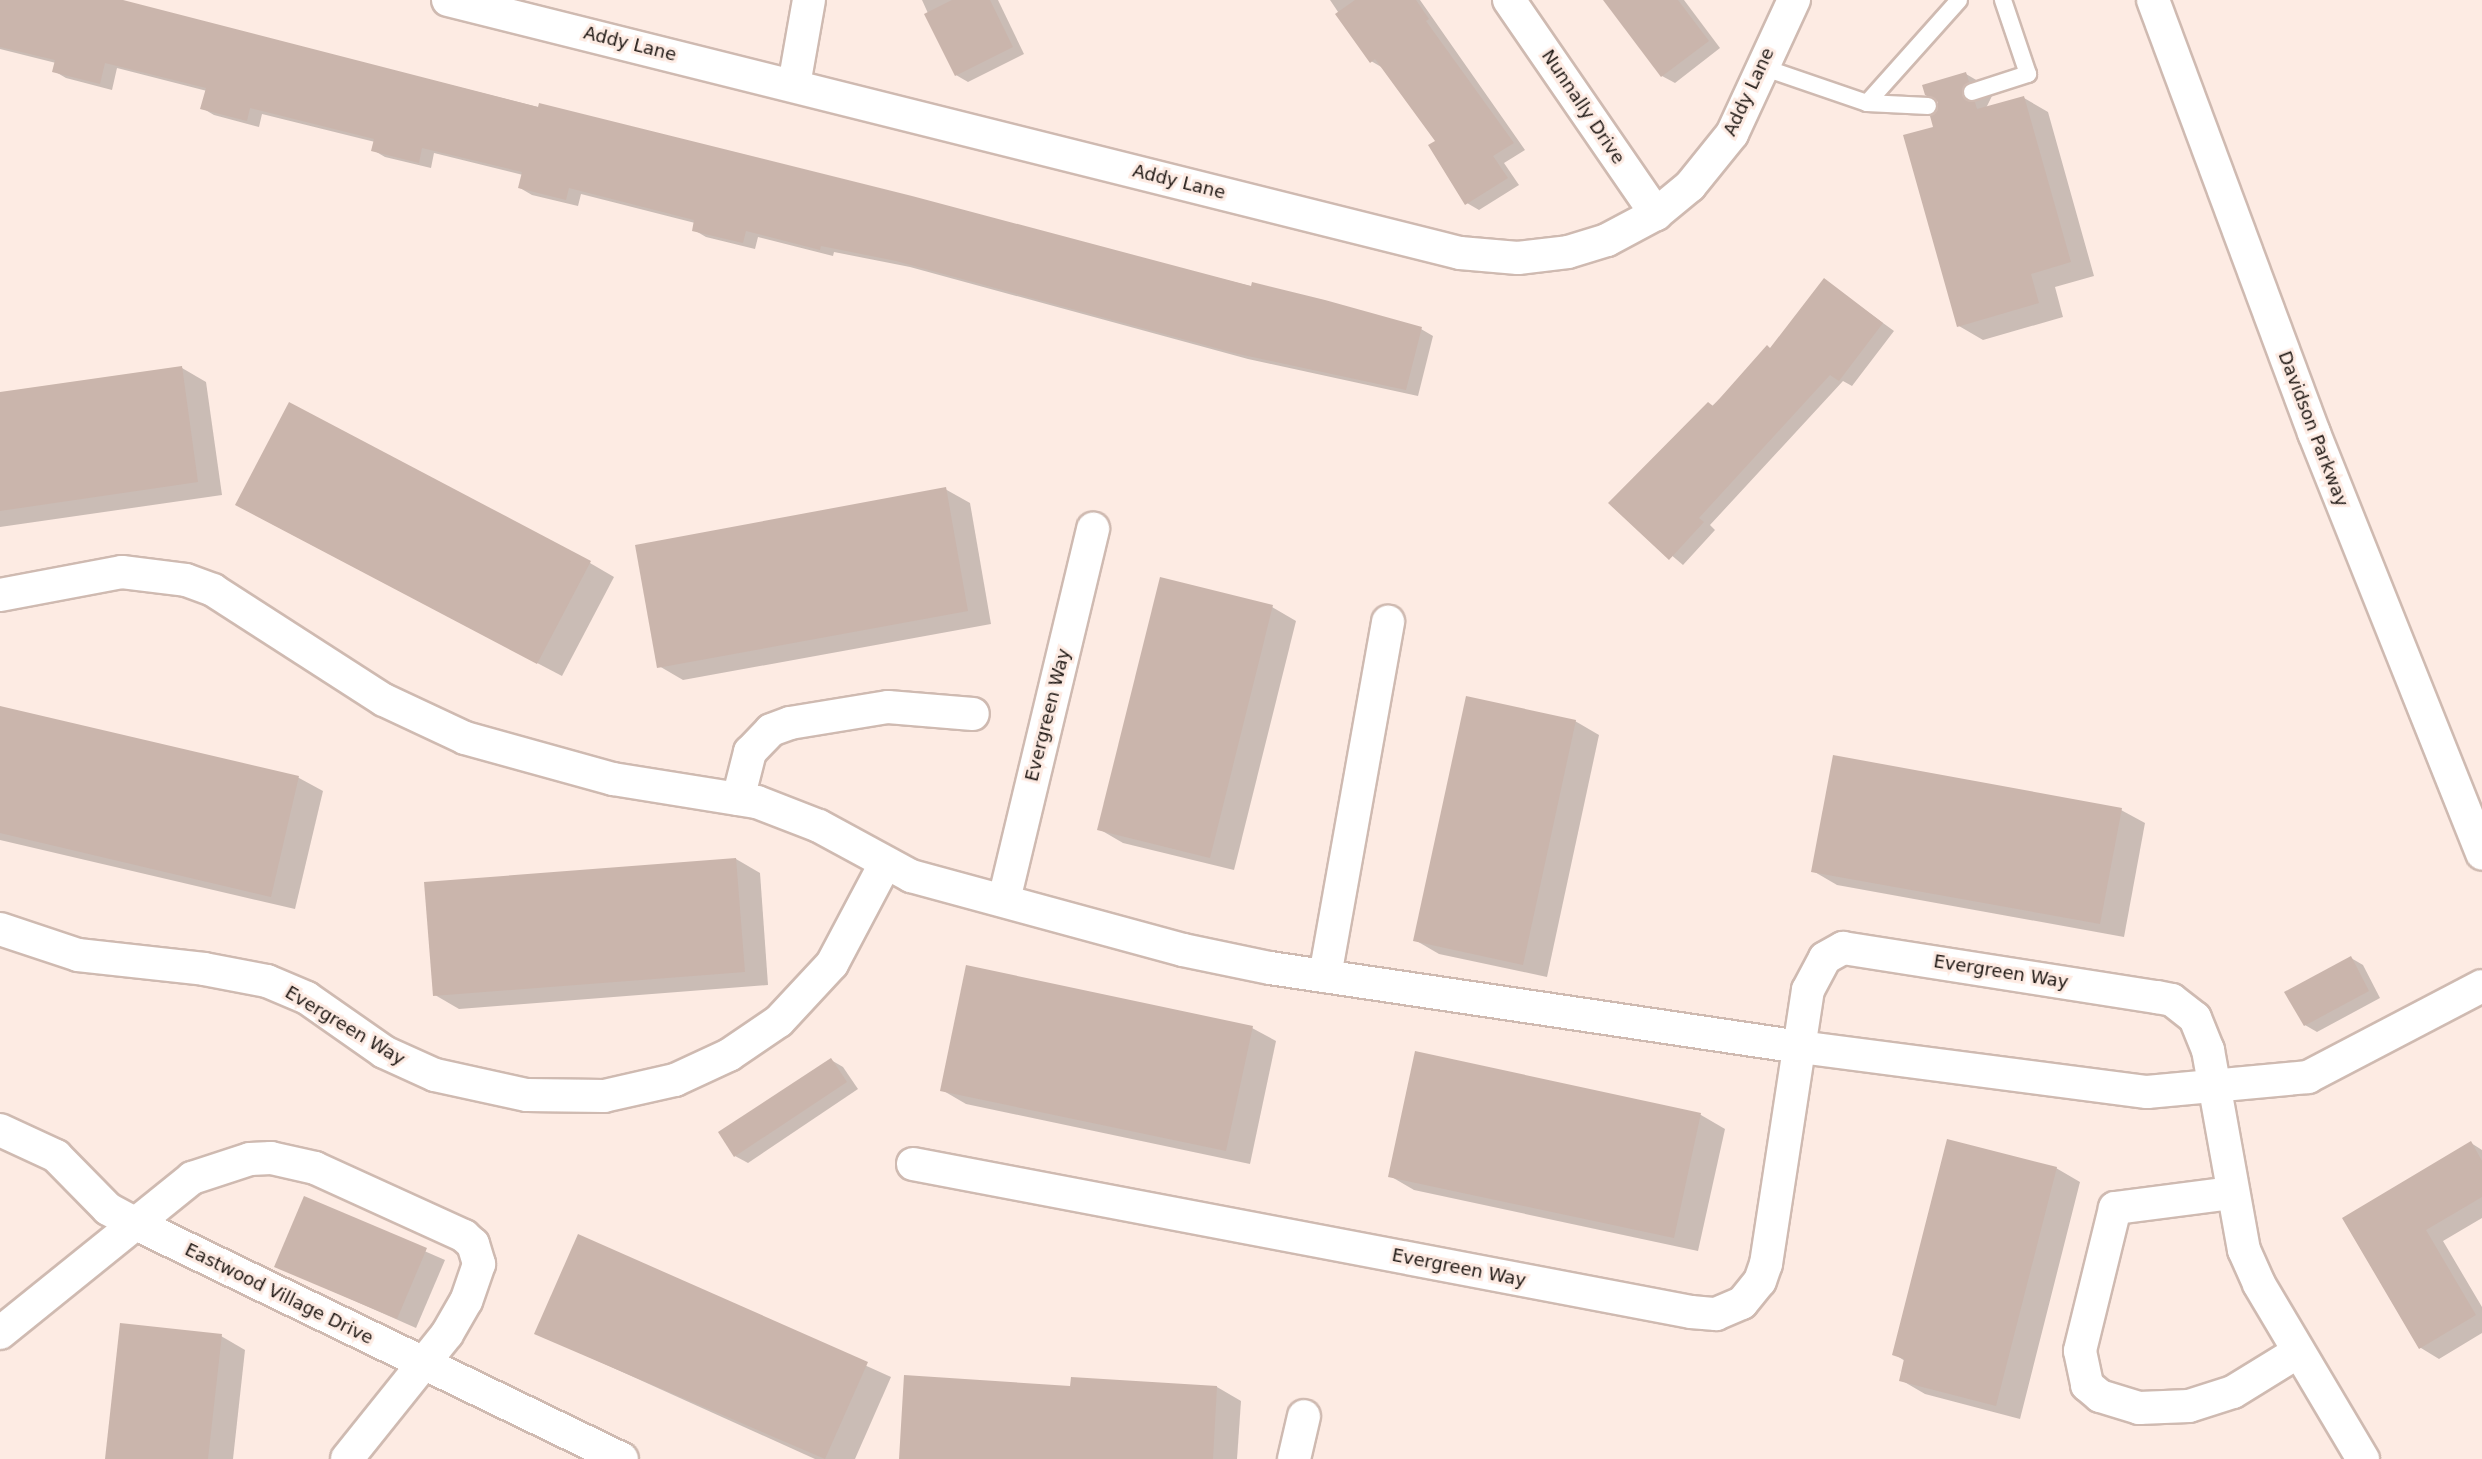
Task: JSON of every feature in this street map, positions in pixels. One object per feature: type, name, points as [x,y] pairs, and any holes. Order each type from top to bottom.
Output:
[{"type":"street","name":"Addy Lane","points":[[448,0],[1460,253],[1518,258],[1549,256],[1607,240],[1656,214],[1690,186],[1719,153],[1741,116],[1794,0]]},
{"type":"street","points":[[794,85],[809,0]]},
{"type":"street","name":"Nunnally Drive","points":[[1509,0],[1656,214]]},
{"type":"street","name":"Davidson Parkway","points":[[2153,0],[2314,433],[2482,854]]},
{"type":"street","name":"Evergreen Way","points":[[1004,900],[1093,529]]},
{"type":"street","points":[[0,595],[122,572],[186,580],[213,590],[384,700],[465,738],[613,779],[738,799],[819,826],[885,864],[1004,900],[1184,950],[1325,976],[2116,1091],[2215,1088],[2308,1077],[2482,986]]},
{"type":"street","points":[[1325,976],[1388,622]]},
{"type":"street","points":[[738,799],[750,752],[771,730],[790,723],[888,707],[973,714]]},
{"type":"street","name":"Evergreen Way","points":[[0,929],[78,955],[204,969],[267,981],[307,998],[384,1052],[449,1079],[527,1095],[604,1096],[675,1080],[729,1055],[779,1021],[832,964],[885,864]]},
{"type":"street","name":"Evergreen Way","points":[[912,1164],[1677,1310],[1716,1314],[1742,1303],[1760,1281],[1766,1264],[1812,977],[1825,958],[1843,948],[2172,1000],[2194,1018],[2208,1051],[2232,1193],[2250,1267],[2363,1459]]},
{"type":"street","name":"Eastwood Village Drive","points":[[0,1130],[56,1156],[108,1209],[134,1223],[622,1459]]},
{"type":"street","points":[[0,1333],[134,1223],[208,1169],[271,1158],[315,1168],[464,1236],[478,1253],[477,1275],[460,1312],[424,1364],[347,1459]]},
{"type":"street","points":[[2232,1193],[2117,1207],[2110,1214],[2080,1351],[2087,1385],[2100,1396],[2139,1408],[2189,1406],[2233,1392],[2298,1352]]},
{"type":"street","points":[[1294,1459],[1304,1416]]},
{"type":"lane","points":[[1867,103],[1959,0]]},
{"type":"lane","points":[[1972,92],[2028,74],[2003,0]]},
{"type":"lane","points":[[1762,67],[1867,103],[1928,106]]},
{"type":"building","points":[[0,0],[123,0],[538,107],[539,103],[912,196],[1251,286],[1252,282],[1422,327],[1406,390],[1234,353],[896,261],[821,246],[820,250],[746,231],[743,243],[692,231],[694,220],[569,188],[566,200],[518,188],[522,172],[422,148],[419,163],[371,151],[374,139],[250,108],[247,121],[200,109],[206,88],[105,63],[100,84],[52,72],[55,60],[0,47]]},
{"type":"building","points":[[952,0],[990,0],[1013,47],[955,76],[924,14]]},
{"type":"building","points":[[1355,0],[1416,0],[1429,19],[1426,21],[1514,143],[1493,156],[1508,178],[1465,205],[1428,145],[1435,141],[1375,59],[1370,63],[1335,14]]},
{"type":"building","points":[[1603,0],[1678,0],[1709,41],[1661,77]]},
{"type":"building","points":[[1966,72],[1969,82],[1962,95],[1975,102],[1977,109],[2024,96],[2071,262],[2031,274],[2039,303],[1957,327],[1903,135],[1933,127],[1930,116],[1937,111],[1938,102],[1925,95],[1922,85]]},
{"type":"building","points":[[1824,278],[1883,323],[1839,381],[1830,375],[1699,518],[1704,522],[1669,560],[1608,503],[1708,402],[1713,406],[1767,345],[1770,348]]},
{"type":"building","points":[[182,366],[198,482],[0,511],[0,392]]},
{"type":"building","points":[[289,402],[591,561],[537,664],[235,505]]},
{"type":"building","points":[[946,487],[968,611],[657,668],[635,545]]},
{"type":"building","points":[[1160,577],[1273,605],[1210,858],[1097,830]]},
{"type":"building","points":[[1466,696],[1576,720],[1523,965],[1413,941]]},
{"type":"building","points":[[0,706],[299,776],[271,897],[0,833]]},
{"type":"building","points":[[1833,755],[2122,808],[2100,924],[1811,872]]},
{"type":"building","points":[[736,858],[745,972],[433,996],[424,882]]},
{"type":"building","points":[[2351,956],[2369,991],[2304,1026],[2284,992]]},
{"type":"building","points":[[966,965],[1253,1026],[1226,1151],[940,1091]]},
{"type":"building","points":[[1415,1051],[1701,1113],[1674,1238],[1388,1177]]},
{"type":"building","points":[[831,1058],[847,1082],[734,1157],[718,1132]]},
{"type":"building","points":[[1947,1139],[2057,1167],[1996,1406],[1899,1381],[1904,1359],[1892,1355]]},
{"type":"building","points":[[2471,1141],[2482,1161],[2482,1197],[2426,1230],[2476,1315],[2419,1349],[2342,1218]]},
{"type":"building","points":[[304,1196],[427,1248],[397,1319],[274,1267]]},
{"type":"building","points":[[578,1234],[868,1362],[825,1459],[534,1334]]},
{"type":"building","points":[[120,1323],[222,1334],[208,1459],[105,1459]]},
{"type":"building","points":[[904,1375],[1070,1386],[1071,1377],[1217,1386],[1213,1459],[899,1459]]}]
